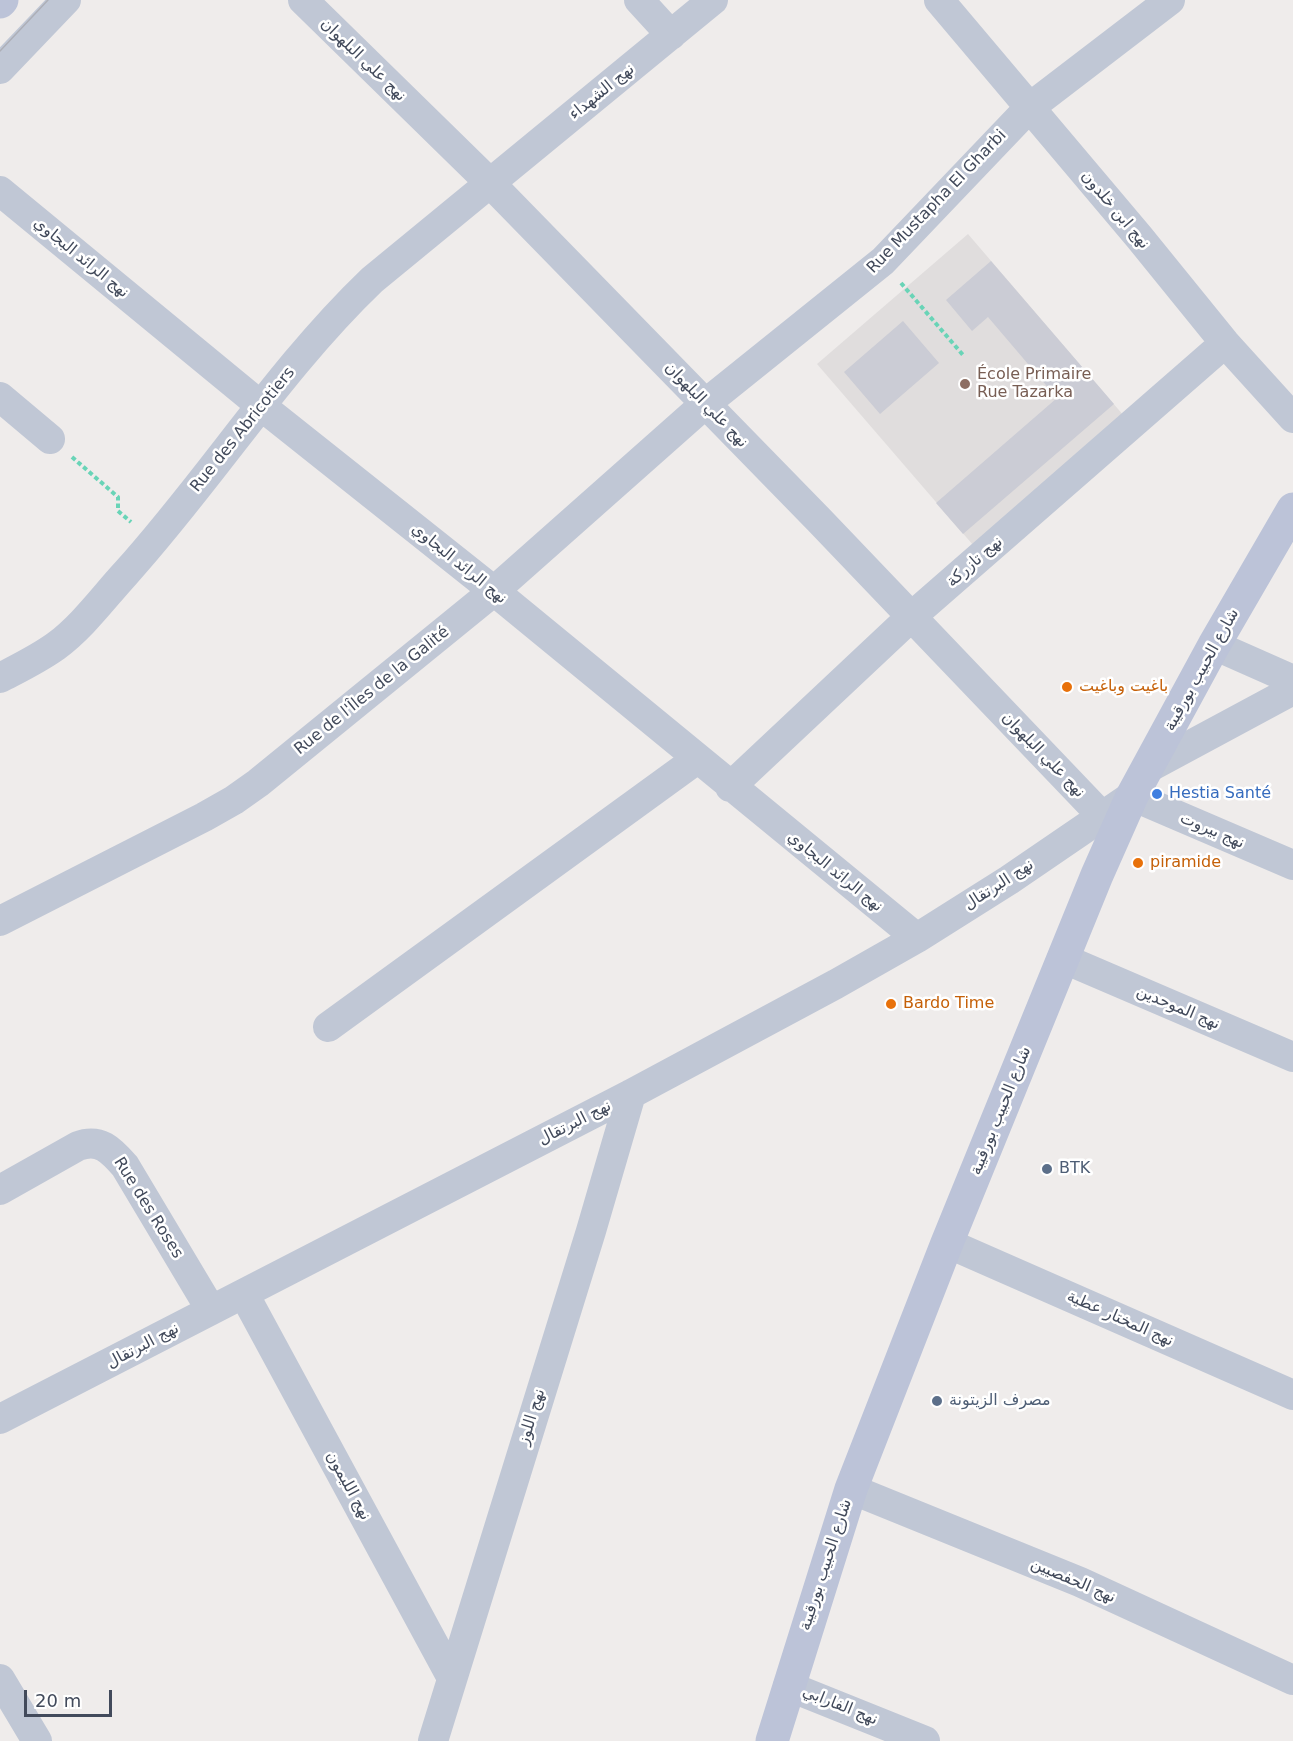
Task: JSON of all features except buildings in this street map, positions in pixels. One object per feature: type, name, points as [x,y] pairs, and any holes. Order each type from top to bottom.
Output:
[{"type":"street","points":[[0,69],[66,0]]},
{"type":"street","name":"نهج علي البلهوان","points":[[303,0],[490,183],[1102,816]]},
{"type":"street","points":[[639,0],[671,35]]},
{"type":"street","name":"نهج الشهداء","points":[[490,183],[714,0]]},
{"type":"street","name":"نهج ابن خلدون","points":[[939,0],[1139,237],[1225,343],[1293,418]]},
{"type":"street","name":"Rue Mustapha El Gharbi","points":[[705,404],[883,261],[1029,108],[1170,0]]},
{"type":"street","name":"Rue des Abricotiers","points":[[0,678],[57,645],[76,628],[154,542],[260,405],[360,291],[490,183]]},
{"type":"street","name":"نهج الرائد البجاوي","points":[[0,191],[260,405],[494,591],[730,787],[917,938]]},
{"type":"street","name":"نهج تازركة","points":[[730,787],[911,617],[1225,343]]},
{"type":"street","points":[[0,397],[50,439]]},
{"type":"street","name":"Rue de l'Îles de la Galité","points":[[0,921],[234,800],[258,783],[494,591],[705,404]]},
{"type":"street","name":"شارع الحبيب بورقيبة","points":[[772,1741],[851,1489],[1062,958],[1140,782],[1214,645],[1293,509]]},
{"type":"street","points":[[1214,645],[1293,680]]},
{"type":"street","name":"نهج البرتقال","points":[[0,1419],[632,1094],[836,984],[917,938],[1009,880],[1102,816],[1140,782],[1293,690]]},
{"type":"street","points":[[328,1027],[696,759]]},
{"type":"street","name":"نهج بيروت","points":[[1140,782],[1293,865]]},
{"type":"street","name":"نهج الموحدين","points":[[1062,958],[1293,1057]]},
{"type":"street","name":"نهج اللوز","points":[[433,1741],[632,1094]]},
{"type":"street","name":"Rue des Roses","points":[[0,1190],[78,1146],[89,1142],[100,1145],[112,1152],[125,1166],[211,1310]]},
{"type":"street","name":"نهج المختار عطية","points":[[947,1243],[1293,1395]]},
{"type":"street","name":"نهج الليمون","points":[[244,1294],[452,1677]]},
{"type":"street","name":"نهج الحفصيين","points":[[851,1489],[1080,1582],[1293,1680]]},
{"type":"street","points":[[0,1679],[37,1741]]},
{"type":"street","name":"نهج الفارابي","points":[[788,1686],[925,1741]]},
{"type":"path","points":[[883,261],[963,355]]},
{"type":"path","points":[[50,439],[118,497],[118,511],[154,542]]},
{"type":"shaded area","name":"École Primaire Rue Tazarka","points":[[968,234],[1124,416],[973,545],[817,364]]},
{"type":"tram line","points":[[0,51],[48,0]]},
{"type":"place","name":"École Primaire Rue Tazarka","points":[[965,384]]},
{"type":"place","name":"باغيت وباغيت","points":[[1067,687]]},
{"type":"place","name":"Hestia Santé","points":[[1157,794]]},
{"type":"place","name":"piramide","points":[[1138,863]]},
{"type":"place","name":"Bardo Time","points":[[891,1004]]},
{"type":"place","name":"BTK","points":[[1047,1169]]},
{"type":"place","name":"مصرف الزيتونة","points":[[937,1401]]}]
